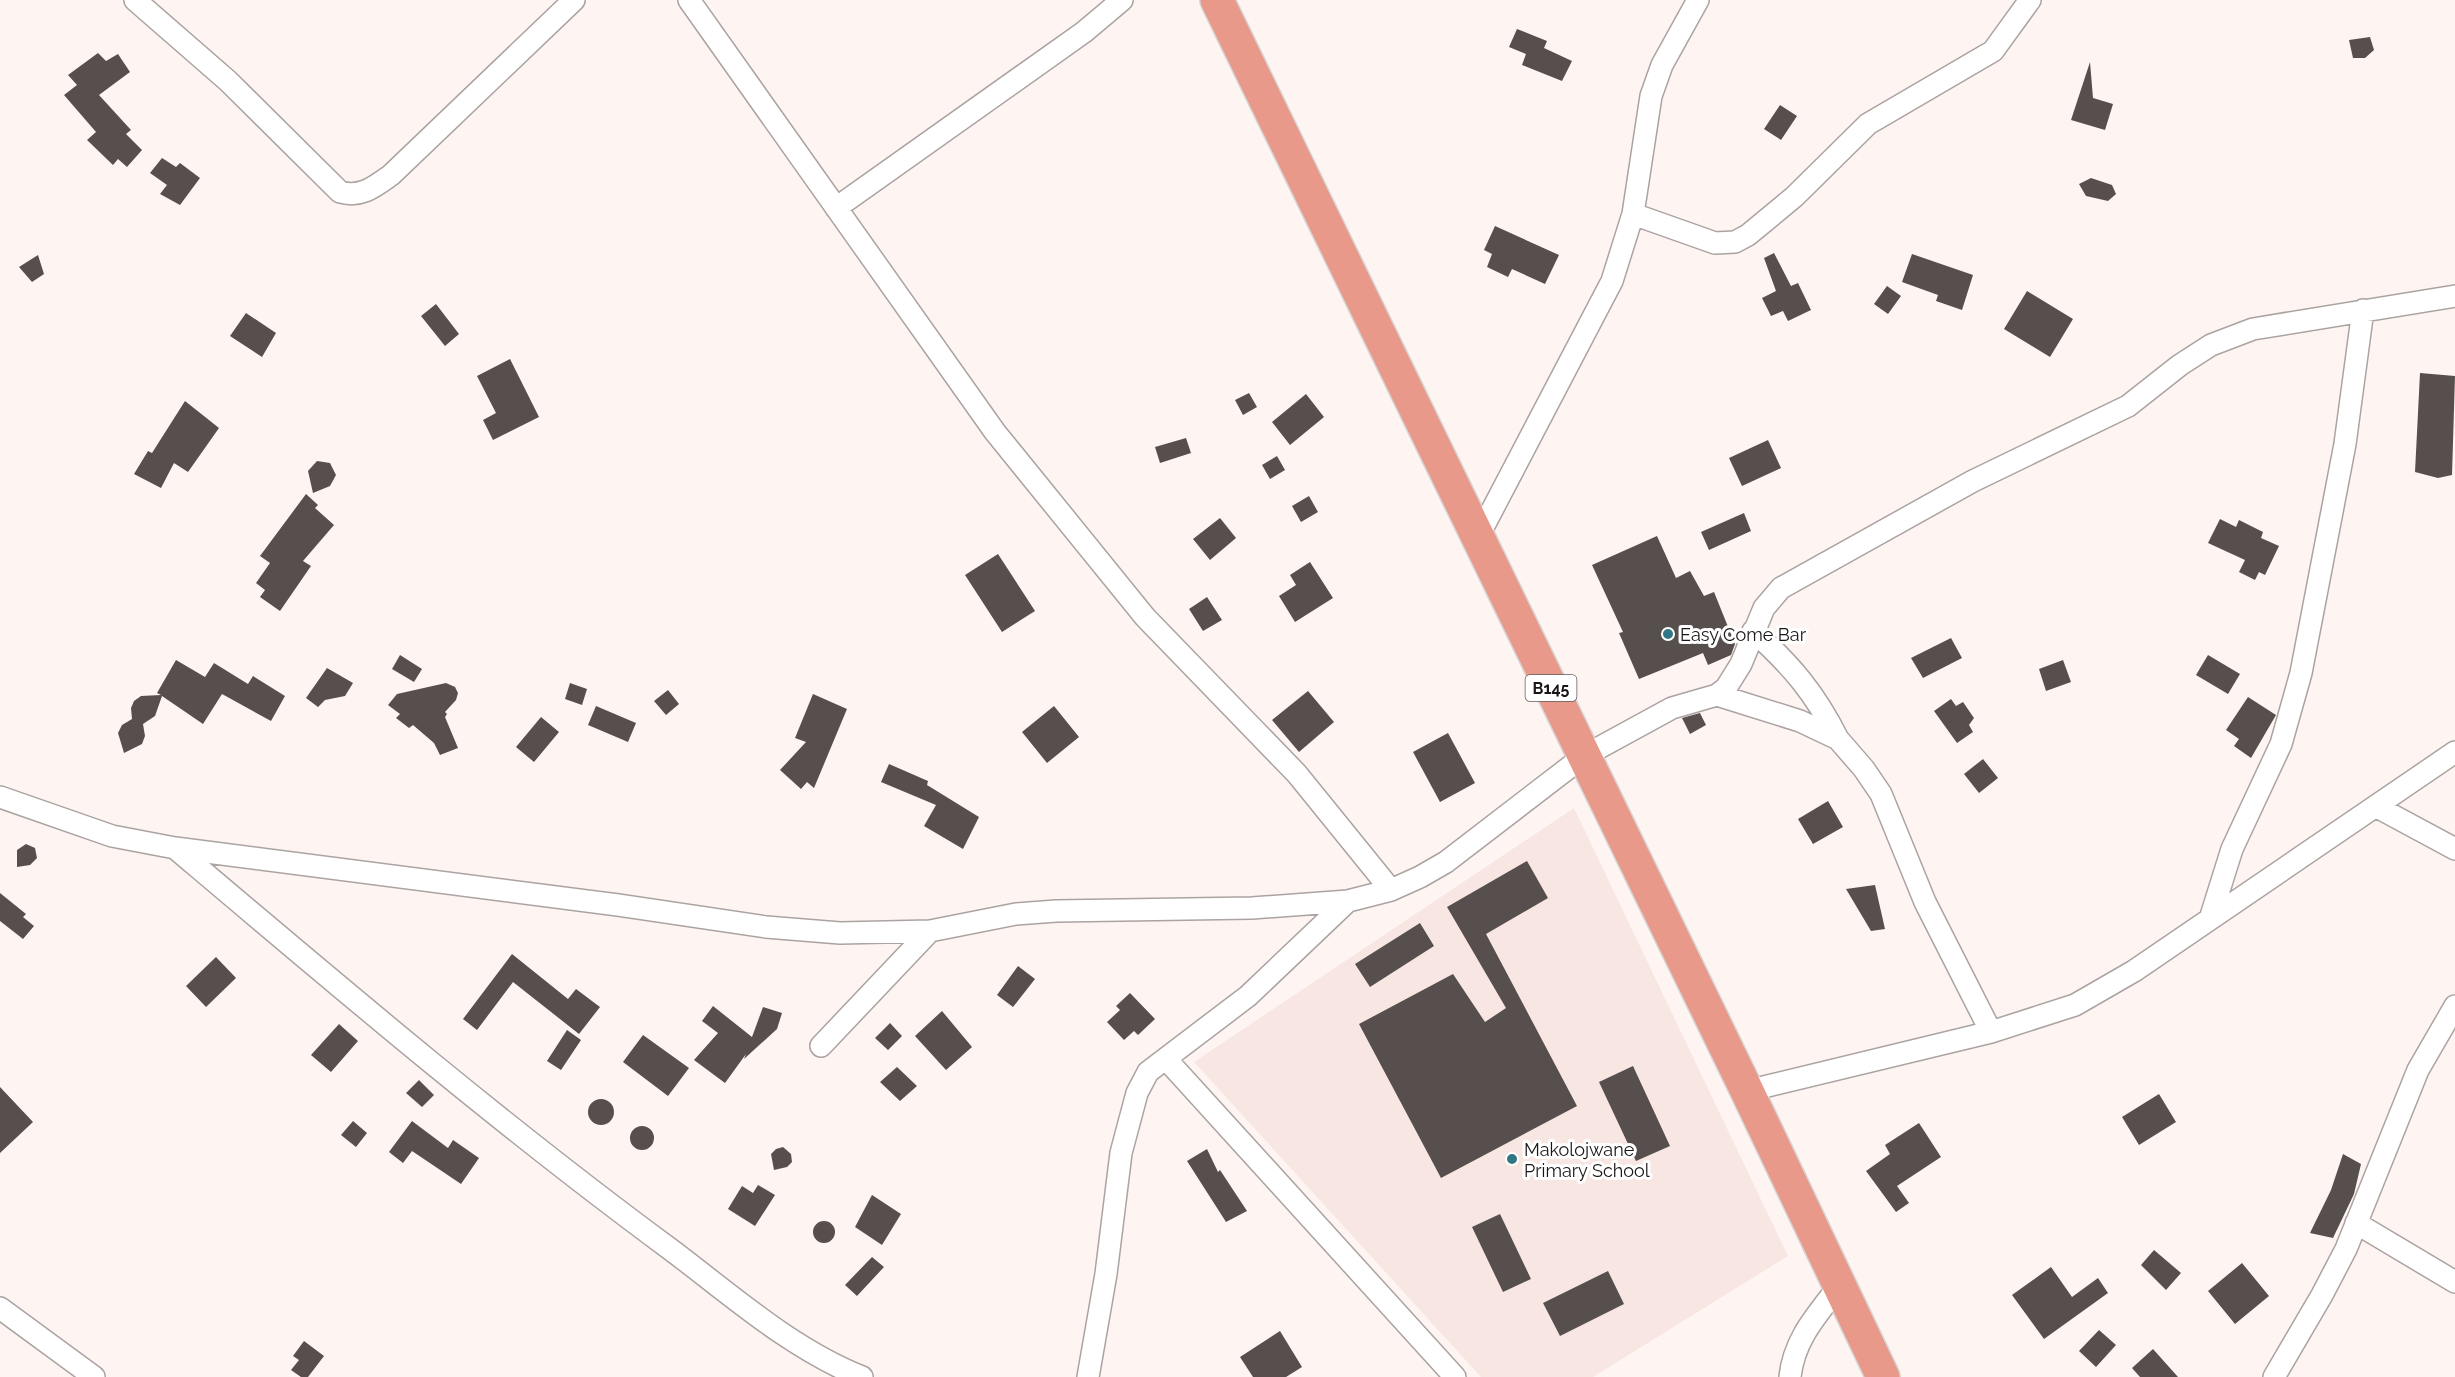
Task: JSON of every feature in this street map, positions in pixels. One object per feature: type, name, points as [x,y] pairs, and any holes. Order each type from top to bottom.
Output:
[{"type":"main road","name":"B145","points":[[1217,0],[1747,1091],[1883,1377]]},
{"type":"street","points":[[135,0],[228,81],[340,192],[352,196],[369,190],[391,175],[574,0]]},
{"type":"street","points":[[836,208],[1084,32],[1122,0]]},
{"type":"street","points":[[1478,537],[1612,281],[1632,214],[1651,96],[1662,65],[1698,0]]},
{"type":"street","points":[[1632,214],[1715,243],[1734,242],[1748,235],[1794,197],[1868,124],[1993,51],[2030,0]]},
{"type":"street","points":[[692,2],[995,432],[1145,617],[1297,774],[1391,890]]},
{"type":"street","points":[[0,797],[112,836],[176,848],[618,904],[765,927],[840,933],[930,932],[1016,914],[1252,908],[1348,901],[1391,890],[1446,862],[1584,756],[1672,708],[1717,695],[1726,688],[1741,664],[1764,608],[1781,588],[1972,481],[2128,406],[2180,365],[2211,345],[2253,329],[2455,296]]},
{"type":"street","points":[[2210,919],[2232,849],[2281,744],[2301,673],[2345,444],[2363,310]]},
{"type":"street","points":[[1753,631],[1787,662],[1807,685],[1838,739],[1864,769],[1881,794],[1925,902],[1991,1032]]},
{"type":"street","points":[[1717,695],[1800,721],[1838,739]]},
{"type":"street","points":[[1747,1091],[1991,1032],[2075,1005],[2134,971],[2455,752]]},
{"type":"street","points":[[2377,807],[2455,849]]},
{"type":"street","points":[[176,848],[370,1013],[545,1154],[779,1329],[834,1366],[862,1377]]},
{"type":"street","points":[[1088,1377],[1106,1274],[1121,1154],[1137,1093],[1148,1072],[1248,996],[1348,901]]},
{"type":"street","points":[[821,1046],[930,932]]},
{"type":"street","points":[[2274,1377],[2322,1295],[2356,1223],[2418,1070],[2453,1012]]},
{"type":"street","points":[[1166,1059],[1455,1377]]},
{"type":"street","points":[[2356,1223],[2455,1282]]},
{"type":"street","points":[[1790,1377],[1792,1357],[1801,1336],[1839,1286]]},
{"type":"street","points":[[0,1308],[94,1377]]},
{"type":"shaded area","name":"Makolojwane Primary School","points":[[1574,808],[1788,1256],[1593,1377],[1481,1377],[1194,1062]]},
{"type":"building","points":[[1517,29],[1547,41],[1544,48],[1572,61],[1562,81],[1522,65],[1526,54],[1509,47]]},
{"type":"building","points":[[2370,37],[2374,50],[2365,58],[2353,58],[2349,40]]},
{"type":"building","points":[[98,53],[106,61],[118,54],[130,72],[99,95],[131,130],[126,134],[142,150],[127,167],[118,159],[113,165],[87,140],[96,132],[64,95],[77,85],[68,75]]},
{"type":"building","points":[[2090,62],[2093,98],[2113,104],[2105,130],[2071,120]]},
{"type":"building","points":[[1780,105],[1797,116],[1781,140],[1764,129]]},
{"type":"building","points":[[162,158],[176,167],[180,163],[200,178],[180,205],[160,194],[167,185],[150,173]]},
{"type":"building","points":[[2091,178],[2112,185],[2116,194],[2108,201],[2086,196],[2079,184]]},
{"type":"building","points":[[1495,226],[1559,255],[1545,284],[1512,269],[1508,277],[1487,267],[1492,254],[1484,250]]},
{"type":"building","points":[[1774,253],[1791,286],[1798,283],[1811,310],[1788,321],[1783,311],[1771,316],[1762,298],[1776,291],[1764,258]]},
{"type":"building","points":[[1912,254],[1973,275],[1962,310],[1936,301],[1938,295],[1902,282]]},
{"type":"building","points":[[38,255],[44,274],[32,282],[19,267]]},
{"type":"building","points":[[1887,286],[1901,296],[1888,314],[1874,304]]},
{"type":"building","points":[[2027,291],[2073,319],[2050,357],[2004,329]]},
{"type":"building","points":[[436,304],[459,334],[445,346],[421,316]]},
{"type":"building","points":[[246,313],[276,333],[262,357],[230,336]]},
{"type":"building","points":[[510,359],[539,417],[493,440],[483,420],[496,413],[477,376]]},
{"type":"building","points":[[2420,373],[2455,376],[2452,475],[2438,478],[2415,472]]},
{"type":"building","points":[[1249,393],[1257,407],[1243,415],[1235,400]]},
{"type":"building","points":[[1306,394],[1324,417],[1290,445],[1272,422]]},
{"type":"building","points":[[185,401],[219,428],[188,472],[174,463],[161,488],[134,474],[148,451],[152,453]]},
{"type":"building","points":[[1186,438],[1191,453],[1160,463],[1155,447]]},
{"type":"building","points":[[1768,440],[1781,468],[1742,486],[1729,458]]},
{"type":"building","points":[[1277,456],[1285,470],[1270,479],[1262,465]]},
{"type":"building","points":[[317,461],[330,463],[336,475],[330,486],[313,493],[308,471]]},
{"type":"building","points":[[306,494],[318,505],[315,508],[334,525],[303,561],[311,566],[280,611],[260,597],[265,590],[256,583],[270,563],[260,556]]},
{"type":"building","points":[[1309,496],[1318,512],[1301,522],[1292,506]]},
{"type":"building","points":[[1744,513],[1751,531],[1709,550],[1701,532]]},
{"type":"building","points":[[1220,518],[1236,538],[1210,560],[1193,539]]},
{"type":"building","points":[[2220,519],[2236,527],[2239,520],[2263,532],[2261,538],[2279,546],[2265,575],[2259,572],[2255,580],[2239,572],[2245,560],[2208,543]]},
{"type":"building","points":[[1657,536],[1676,578],[1690,571],[1704,596],[1714,592],[1735,644],[1731,655],[1708,665],[1703,653],[1639,679],[1619,633],[1623,632],[1592,565]]},
{"type":"building","points":[[998,554],[1035,611],[1002,632],[965,575]]},
{"type":"building","points":[[1310,562],[1333,598],[1295,622],[1279,596],[1296,585],[1290,575]]},
{"type":"building","points":[[1207,597],[1222,620],[1203,631],[1189,609]]},
{"type":"building","points":[[1951,638],[1962,658],[1923,678],[1911,658]]},
{"type":"building","points":[[400,655],[422,669],[414,682],[392,669]]},
{"type":"building","points":[[2208,655],[2240,674],[2228,694],[2196,675]]},
{"type":"building","points":[[176,660],[205,677],[214,663],[248,684],[253,676],[285,696],[271,721],[222,694],[203,724],[162,696],[155,716],[143,724],[145,736],[142,744],[124,753],[118,733],[122,725],[132,719],[131,708],[134,701],[141,696],[161,695],[157,693]]},
{"type":"building","points":[[2063,660],[2071,682],[2046,691],[2039,669]]},
{"type":"building","points":[[327,668],[353,683],[345,696],[325,700],[318,707],[306,698]]},
{"type":"building","points":[[446,683],[455,687],[458,693],[456,700],[445,712],[447,714],[445,717],[458,748],[440,755],[434,743],[413,725],[409,728],[396,718],[400,714],[388,705],[397,694]]},
{"type":"building","points":[[570,683],[587,689],[582,705],[565,699]]},
{"type":"building","points":[[668,690],[679,704],[666,715],[654,701]]},
{"type":"building","points":[[1308,691],[1334,722],[1299,752],[1272,720]]},
{"type":"building","points":[[813,694],[847,709],[814,788],[807,782],[801,789],[780,770],[806,742],[795,738]]},
{"type":"building","points":[[2248,697],[2276,715],[2251,758],[2234,746],[2239,739],[2226,730]]},
{"type":"building","points":[[1951,699],[1956,706],[1963,702],[1974,718],[1969,725],[1973,732],[1957,743],[1934,711]]},
{"type":"building","points":[[596,706],[636,723],[628,742],[588,725]]},
{"type":"building","points":[[1054,706],[1079,737],[1047,763],[1022,732]]},
{"type":"building","points":[[1700,713],[1706,725],[1690,734],[1682,718]]},
{"type":"building","points":[[541,717],[559,732],[534,762],[516,747]]},
{"type":"building","points":[[1448,733],[1475,783],[1440,802],[1413,752]]},
{"type":"building","points":[[1983,759],[1998,778],[1979,793],[1964,774]]},
{"type":"building","points":[[889,764],[928,781],[927,785],[979,817],[963,849],[924,826],[936,805],[881,782]]},
{"type":"building","points":[[1828,801],[1843,827],[1813,844],[1798,819]]},
{"type":"building","points":[[26,844],[35,848],[37,858],[30,865],[17,867],[17,850]]},
{"type":"building","points":[[1527,861],[1548,898],[1486,934],[1577,1106],[1441,1178],[1359,1024],[1453,974],[1485,1022],[1506,1008],[1447,907]]},
{"type":"building","points":[[1875,885],[1885,929],[1871,931],[1846,889]]},
{"type":"building","points":[[0,893],[26,914],[23,917],[34,926],[23,939],[0,921]]},
{"type":"building","points":[[1420,923],[1434,946],[1370,987],[1355,964]]},
{"type":"building","points":[[512,954],[568,999],[576,989],[600,1007],[579,1034],[513,982],[477,1030],[463,1019]]},
{"type":"building","points":[[216,957],[236,978],[206,1007],[186,986]]},
{"type":"building","points":[[1018,966],[1035,979],[1013,1007],[997,995]]},
{"type":"building","points":[[1130,993],[1155,1019],[1138,1035],[1134,1031],[1124,1040],[1107,1022],[1120,1010],[1116,1006]]},
{"type":"building","points":[[713,1006],[752,1037],[763,1007],[782,1013],[777,1029],[744,1059],[746,1054],[725,1083],[694,1060],[718,1033],[702,1021]]},
{"type":"building","points":[[942,1011],[972,1047],[946,1070],[915,1036]]},
{"type":"building","points":[[890,1023],[902,1036],[888,1050],[875,1038]]},
{"type":"building","points":[[339,1024],[358,1041],[331,1072],[311,1055]]},
{"type":"building","points":[[567,1030],[581,1040],[561,1070],[547,1061]]},
{"type":"building","points":[[643,1035],[689,1068],[668,1096],[623,1062]]},
{"type":"building","points":[[1633,1066],[1670,1146],[1636,1161],[1599,1082]]},
{"type":"building","points":[[897,1067],[917,1086],[900,1101],[880,1082]]},
{"type":"building","points":[[419,1080],[434,1095],[422,1107],[406,1093]]},
{"type":"building","points":[[0,1087],[33,1122],[0,1153]]},
{"type":"building","points":[[2159,1094],[2176,1122],[2139,1145],[2122,1117]]},
{"type":"building","points":[[601,1099],[610,1103],[614,1112],[610,1121],[601,1125],[592,1121],[588,1112],[592,1103]]},
{"type":"building","points":[[353,1121],[367,1133],[356,1147],[341,1135]]},
{"type":"building","points":[[412,1121],[448,1148],[453,1140],[479,1158],[461,1184],[412,1151],[403,1163],[389,1152]]},
{"type":"building","points":[[1919,1123],[1941,1157],[1897,1186],[1909,1203],[1896,1212],[1866,1171],[1890,1154],[1885,1145]]},
{"type":"building","points":[[642,1126],[651,1129],[654,1138],[651,1147],[642,1150],[633,1147],[630,1138],[633,1129]]},
{"type":"building","points":[[783,1147],[791,1154],[792,1162],[787,1167],[774,1170],[771,1154]]},
{"type":"building","points":[[1207,1149],[1218,1172],[1220,1170],[1247,1211],[1226,1222],[1187,1161]]},
{"type":"building","points":[[2343,1154],[2361,1164],[2354,1194],[2333,1238],[2310,1233],[2331,1190]]},
{"type":"building","points":[[758,1185],[775,1195],[755,1226],[728,1209],[742,1186],[753,1193]]},
{"type":"building","points":[[872,1195],[901,1214],[882,1245],[855,1227]]},
{"type":"building","points":[[1500,1214],[1531,1279],[1503,1292],[1472,1227]]},
{"type":"building","points":[[824,1221],[832,1224],[835,1232],[832,1240],[824,1243],[816,1240],[813,1232],[816,1224]]},
{"type":"building","points":[[2154,1250],[2181,1273],[2166,1290],[2141,1265]]},
{"type":"building","points":[[872,1257],[884,1267],[857,1296],[845,1285]]},
{"type":"building","points":[[2242,1263],[2269,1296],[2235,1324],[2208,1291]]},
{"type":"building","points":[[2051,1267],[2072,1297],[2098,1278],[2108,1293],[2044,1339],[2012,1295]]},
{"type":"building","points":[[1608,1271],[1624,1304],[1560,1336],[1543,1303]]},
{"type":"building","points":[[2099,1330],[2116,1345],[2096,1367],[2079,1351]]},
{"type":"building","points":[[1280,1331],[1302,1367],[1286,1377],[1253,1377],[1240,1357]]},
{"type":"building","points":[[304,1341],[324,1356],[308,1377],[301,1377],[291,1370],[299,1360],[293,1356]]},
{"type":"building","points":[[2153,1349],[2178,1377],[2140,1377],[2132,1368]]},
{"type":"place","name":"Easy Come Bar","points":[[1668,634]]},
{"type":"place","name":"Makolojwane Primary School","points":[[1512,1159]]}]
